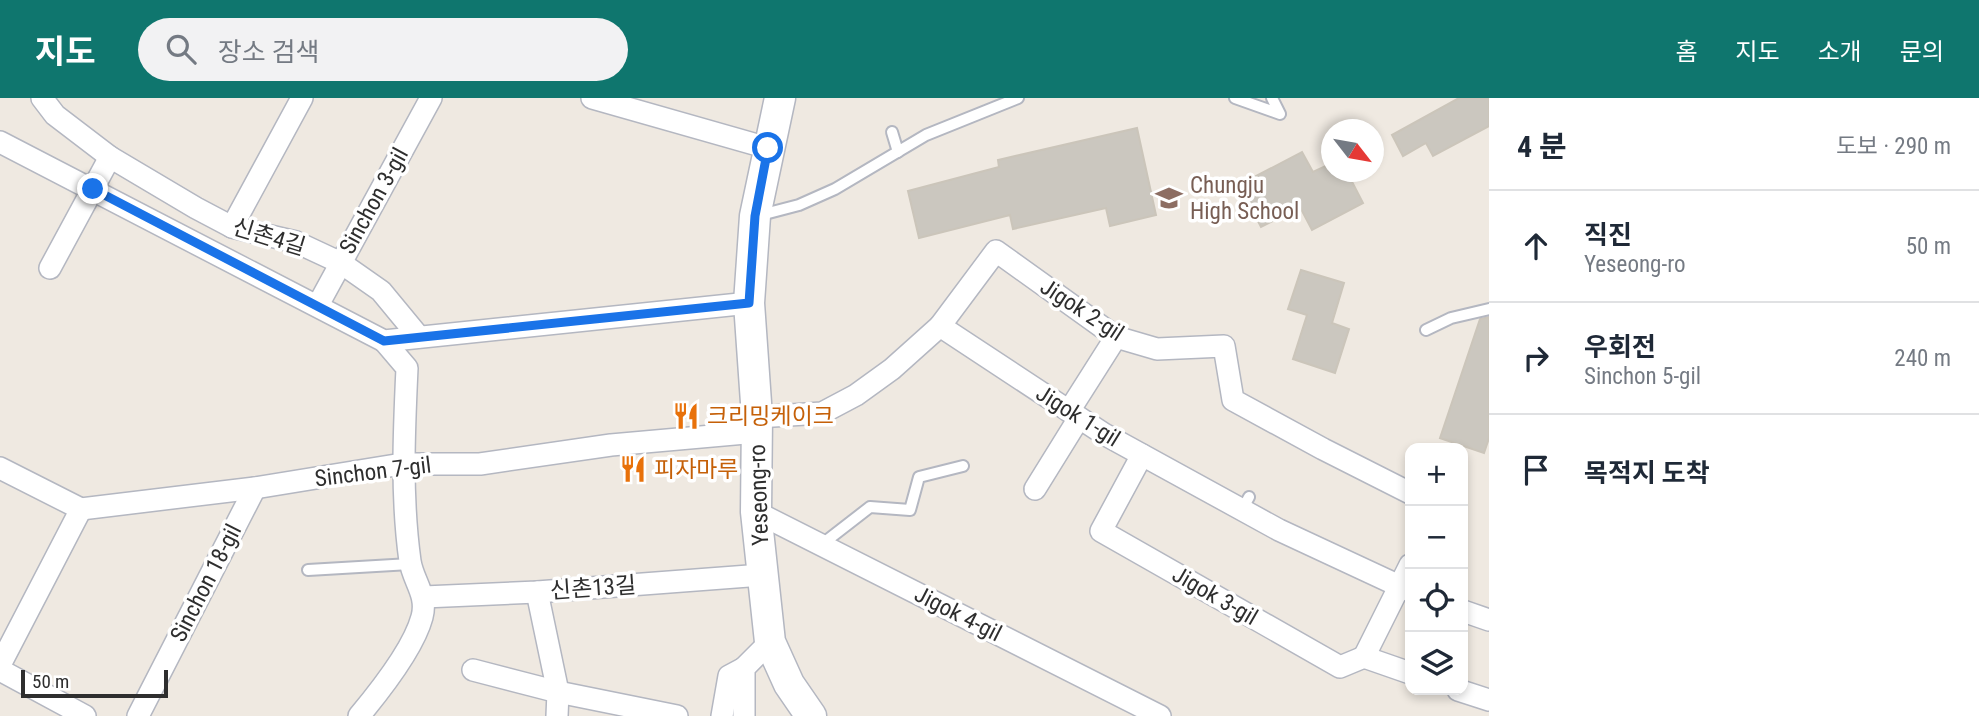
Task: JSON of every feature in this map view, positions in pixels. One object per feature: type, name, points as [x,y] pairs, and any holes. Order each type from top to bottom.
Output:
[{"type":"main road","name":"Yeseong-ro","points":[[780,98],[755,216],[749,303],[757,425],[755,512],[770,642],[789,684],[811,716]]},
{"type":"street","name":"신촌4길","points":[[42,98],[55,115],[110,157],[232,227],[296,242],[341,263],[381,291],[419,337]]},
{"type":"street","points":[[232,227],[302,98]]},
{"type":"street","name":"Sinchon 3-gil","points":[[318,305],[431,98]]},
{"type":"street","points":[[592,98],[768,148]]},
{"type":"street","points":[[0,142],[384,341],[407,368],[402,464],[410,564],[424,597],[422,617],[401,659],[359,716]]},
{"type":"street","points":[[50,268],[110,157]]},
{"type":"street","name":"Jigok 2-gil","points":[[940,326],[996,251],[1116,337],[1157,349],[1224,346],[1233,400],[1405,491]]},
{"type":"street","points":[[384,341],[749,303]]},
{"type":"street","points":[[757,425],[822,413],[856,395],[892,369],[940,326]]},
{"type":"street","name":"Jigok 1-gil","points":[[940,326],[1074,415],[1142,455],[1246,504],[1404,589]]},
{"type":"street","points":[[1035,489],[1116,337]]},
{"type":"street","name":"Sinchon 7-gil","points":[[80,509],[255,488],[402,464],[480,464],[757,425]]},
{"type":"street","name":"Jigok 3-gil","points":[[1142,455],[1101,531],[1340,667],[1364,657],[1405,671]]},
{"type":"street","points":[[0,468],[80,509],[0,668],[85,716]]},
{"type":"street","name":"Sinchon 18-gil","points":[[138,716],[255,488]]},
{"type":"street","name":"Jigok 4-gil","points":[[755,512],[1160,716]]},
{"type":"street","points":[[1364,657],[1404,589],[1409,569]]},
{"type":"street","name":"신촌13길","points":[[424,597],[537,592],[762,575]]},
{"type":"street","points":[[537,592],[558,692],[556,716]]},
{"type":"street","points":[[1468,613],[1489,620]]},
{"type":"street","points":[[722,716],[729,676],[744,668],[770,642]]},
{"type":"street","points":[[744,668],[744,716]]},
{"type":"street","points":[[473,670],[558,692],[677,716]]},
{"type":"street","points":[[1468,693],[1489,700]]},
{"type":"lane","points":[[755,216],[799,205],[835,190],[926,135],[1018,98]]},
{"type":"lane","points":[[1235,98],[1280,114],[1272,98]]},
{"type":"lane","points":[[892,132],[898,152]]},
{"type":"lane","points":[[1426,330],[1451,317],[1489,309]]},
{"type":"lane","points":[[821,545],[870,507],[910,510],[919,477],[963,466]]},
{"type":"lane","points":[[308,570],[410,564]]},
{"type":"building","points":[[1459,98],[1489,98],[1489,126],[1433,156],[1426,143],[1403,156],[1392,135]]},
{"type":"building","points":[[1137,128],[1156,215],[1110,226],[1106,208],[1013,229],[1010,215],[919,238],[908,191],[999,167],[998,160]]},
{"type":"building","points":[[1302,152],[1313,172],[1321,168],[1321,182],[1352,182],[1363,203],[1312,230],[1300,207],[1261,227],[1239,185]]},
{"type":"building","points":[[1301,270],[1344,283],[1332,323],[1349,329],[1335,373],[1293,359],[1307,315],[1288,309]]},
{"type":"building","points":[[1489,317],[1489,438],[1484,453],[1468,448],[1468,443],[1455,443],[1440,438],[1480,319]]},
{"type":"place","name":"Chungju High School","points":[[1169,198]]},
{"type":"place","name":"크리밍케이크","points":[[686,416]]},
{"type":"place","name":"피자마루","points":[[633,469]]},
{"type":"route","points":[[93,189],[384,341],[749,303],[755,216],[768,148]]}]
